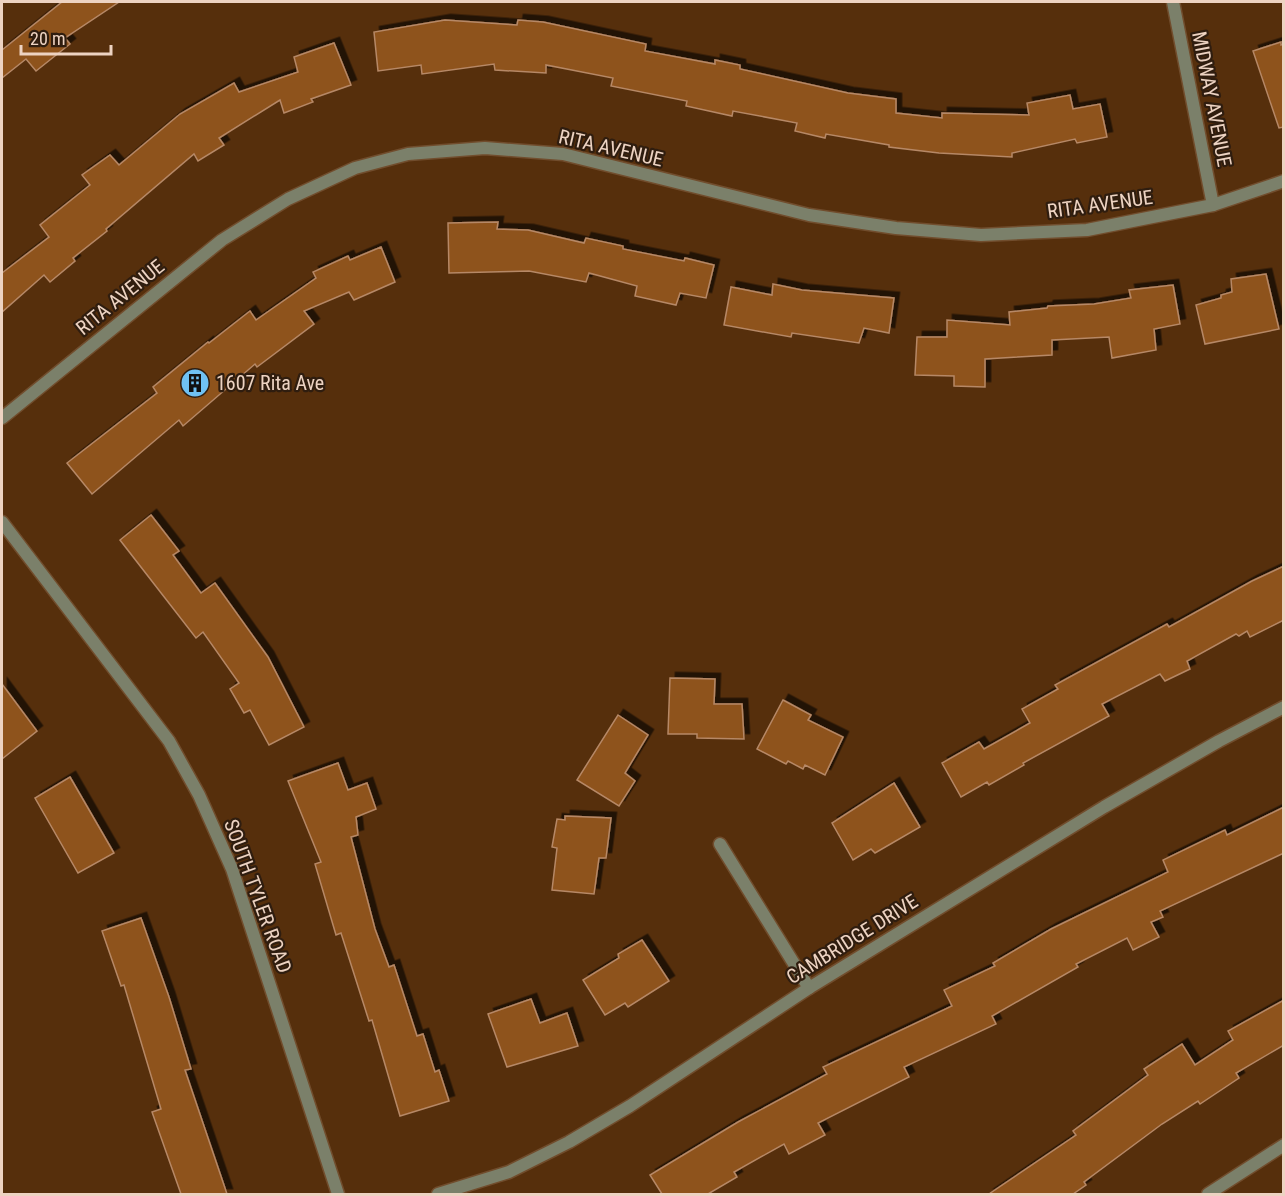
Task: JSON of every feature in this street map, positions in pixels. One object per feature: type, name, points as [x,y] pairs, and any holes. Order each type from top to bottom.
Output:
[{"type":"street","name":"MIDWAY AVENUE","points":[[1173,2],[1213,205]]},
{"type":"street","name":"RITA AVENUE","points":[[2,418],[222,240],[288,199],[355,168],[408,154],[485,148],[563,154],[809,215],[896,228],[981,235],[1087,230],[1213,205],[1284,181]]},
{"type":"street","name":"SOUTH TYLER ROAD","points":[[2,522],[169,741],[199,795],[232,869],[338,1194]]},
{"type":"street","name":"CAMBRIDGE DRIVE","points":[[438,1194],[509,1172],[569,1143],[630,1106],[809,988],[1104,807],[1219,741],[1284,707]]},
{"type":"street","points":[[720,844],[809,988]]},
{"type":"street","points":[[1208,1194],[1284,1145]]},
{"type":"building","points":[[62,2],[119,2],[65,38],[70,44],[36,71],[26,59],[2,78],[2,50]]},
{"type":"building","points":[[445,20],[517,25],[518,20],[543,22],[646,44],[645,51],[715,64],[715,60],[740,65],[740,69],[848,93],[896,99],[896,113],[942,118],[942,113],[1029,115],[1027,103],[1070,95],[1073,109],[1100,104],[1107,137],[1077,143],[1075,139],[1012,153],[1012,157],[939,153],[889,147],[889,145],[826,134],[825,138],[795,131],[797,123],[733,111],[732,116],[686,106],[687,101],[611,86],[613,78],[546,65],[546,73],[495,70],[494,64],[422,74],[421,65],[378,71],[374,32]]},
{"type":"building","points":[[1281,42],[1281,45],[1284,44],[1284,127],[1279,128],[1253,51]]},
{"type":"building","points":[[334,43],[351,85],[311,99],[313,102],[284,113],[280,100],[219,138],[224,145],[198,161],[194,154],[73,258],[75,261],[50,282],[44,275],[2,312],[2,273],[49,237],[40,225],[90,185],[82,175],[110,155],[119,165],[180,114],[234,83],[239,92],[298,72],[294,57]]},
{"type":"building","points":[[498,222],[497,229],[528,230],[584,243],[586,238],[623,246],[623,249],[684,261],[685,258],[714,265],[706,298],[680,293],[676,305],[635,296],[637,286],[589,273],[586,282],[529,271],[449,273],[448,223]]},
{"type":"building","points":[[381,247],[395,282],[354,300],[349,292],[304,311],[314,324],[257,367],[255,364],[183,426],[179,420],[92,494],[67,463],[157,393],[153,387],[250,311],[256,320],[316,278],[313,272],[348,256],[350,260]]},
{"type":"building","points":[[1266,274],[1279,329],[1205,344],[1196,305],[1221,298],[1221,295],[1232,292],[1231,279]]},
{"type":"building","points":[[773,284],[802,290],[894,298],[889,333],[864,328],[859,343],[792,333],[791,337],[724,325],[731,287],[772,295]]},
{"type":"building","points":[[1173,285],[1180,324],[1154,329],[1156,350],[1112,358],[1109,337],[1052,340],[1052,355],[985,359],[985,387],[954,386],[954,376],[915,375],[917,337],[947,337],[947,320],[1010,325],[1009,312],[1131,298],[1129,290]]},
{"type":"building","points":[[151,515],[179,551],[173,555],[201,593],[215,583],[268,657],[304,727],[269,745],[250,710],[244,713],[230,689],[239,683],[203,632],[196,638],[120,540]]},
{"type":"building","points":[[1284,566],[1284,620],[1250,637],[1247,631],[1239,636],[1236,634],[1187,661],[1190,669],[1165,681],[1160,674],[1102,704],[1109,716],[1023,763],[1024,765],[989,785],[987,782],[961,797],[942,763],[979,742],[984,749],[1030,723],[1022,709],[1058,689],[1055,685],[1167,624],[1169,627]]},
{"type":"building","points":[[670,678],[715,679],[714,704],[742,704],[744,739],[697,738],[697,734],[668,734]]},
{"type":"building","points":[[2,684],[37,731],[2,759]]},
{"type":"building","points":[[783,700],[811,715],[808,720],[843,737],[825,775],[805,765],[803,769],[788,761],[786,764],[757,749]]},
{"type":"building","points":[[618,715],[648,735],[625,773],[635,781],[619,806],[577,780]]},
{"type":"building","points":[[338,763],[348,790],[367,783],[376,809],[356,817],[358,835],[351,837],[375,929],[389,967],[394,965],[417,1036],[423,1034],[435,1072],[439,1070],[449,1101],[400,1116],[372,1020],[369,1021],[341,933],[336,935],[315,864],[321,862],[288,781]]},
{"type":"building","points":[[70,777],[114,853],[78,873],[35,798]]},
{"type":"building","points":[[894,783],[920,827],[875,853],[871,849],[853,860],[832,823]]},
{"type":"building","points":[[1284,807],[1284,853],[1160,911],[1163,917],[1151,922],[1159,937],[1133,950],[1127,938],[1076,964],[1078,967],[992,1016],[996,1024],[904,1067],[909,1077],[818,1123],[825,1135],[789,1154],[784,1144],[734,1172],[737,1177],[708,1194],[662,1194],[650,1175],[738,1122],[827,1074],[823,1067],[952,1006],[944,990],[995,966],[993,963],[1051,929],[1168,872],[1163,860],[1225,830],[1227,835]]},
{"type":"building","points":[[565,816],[611,818],[606,858],[599,858],[594,894],[552,890],[557,848],[552,847],[557,819],[565,820]]},
{"type":"building","points":[[141,918],[169,997],[191,1069],[185,1070],[227,1194],[181,1194],[152,1112],[161,1109],[124,985],[121,986],[102,931]]},
{"type":"building","points":[[642,940],[669,981],[628,1007],[625,1003],[605,1015],[583,980],[619,958],[618,954]]},
{"type":"building","points":[[531,999],[540,1023],[567,1013],[578,1046],[507,1067],[488,1014]]},
{"type":"building","points":[[1284,1000],[1284,1045],[1236,1073],[1239,1078],[1200,1104],[1198,1101],[1162,1124],[1084,1182],[1086,1185],[1073,1194],[989,1194],[1076,1135],[1073,1131],[1148,1075],[1144,1069],[1182,1044],[1195,1065],[1233,1040],[1228,1031]]},
{"type":"place","name":"1607 Rita Ave","points":[[195,383]]}]
